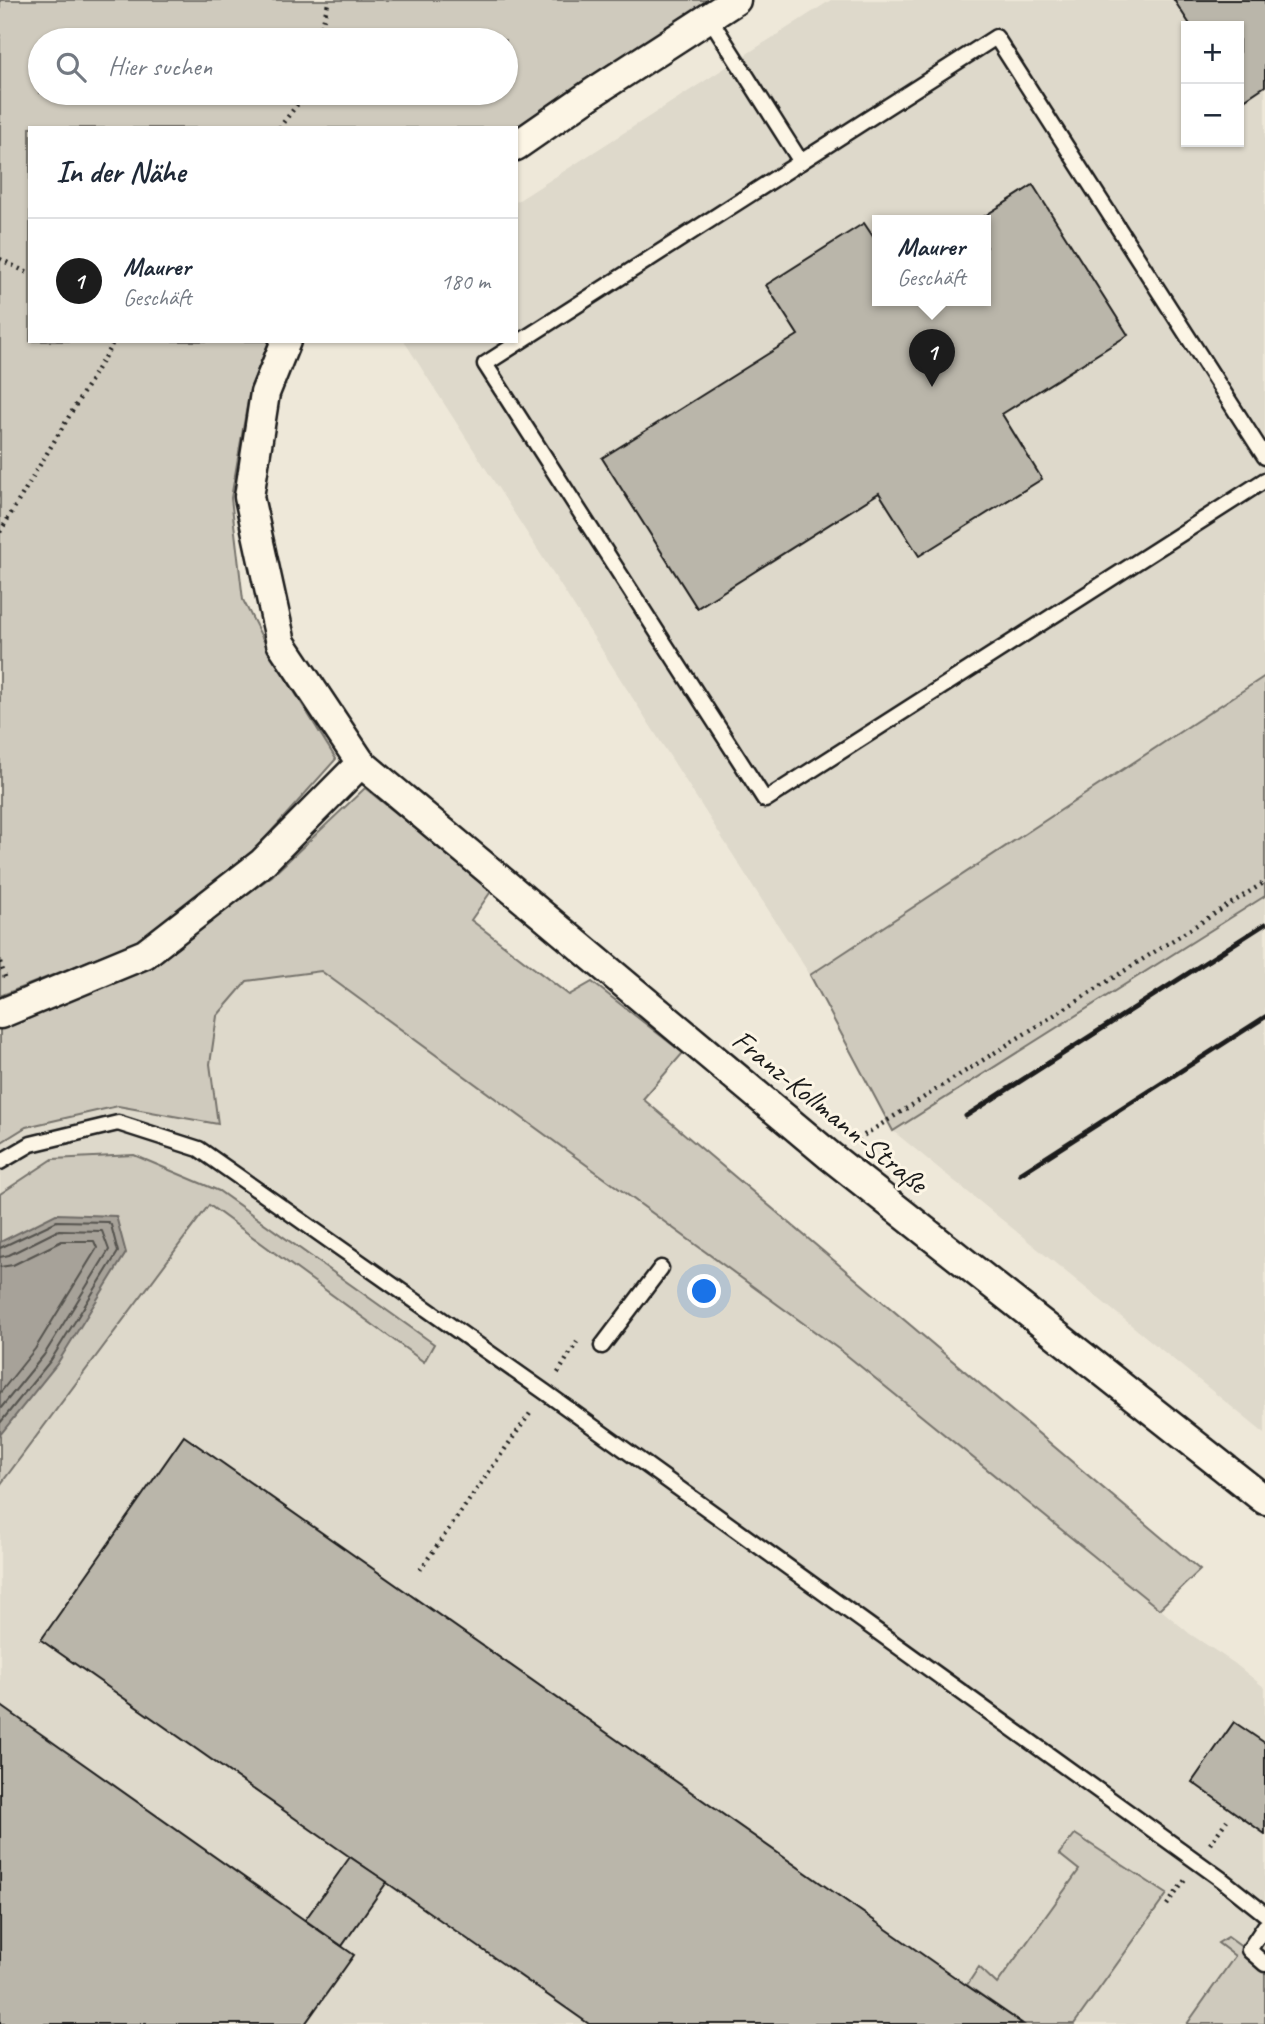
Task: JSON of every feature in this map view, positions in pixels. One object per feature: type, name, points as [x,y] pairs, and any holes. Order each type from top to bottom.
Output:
[{"type":"street","points":[[518,145],[736,0]]},
{"type":"street","name":"Franz-Kollmann-Straße","points":[[285,343],[265,393],[249,498],[281,643],[361,763],[830,1156],[1265,1500]]},
{"type":"street","points":[[0,1014],[145,954],[262,863],[361,763]]},
{"type":"lane","points":[[709,17],[802,162]]},
{"type":"lane","points":[[1265,457],[996,37],[485,364],[765,800],[1265,481]]},
{"type":"lane","points":[[0,1162],[31,1144],[118,1122],[199,1149],[545,1392],[1265,1914]]},
{"type":"lane","points":[[603,1346],[661,1268]]},
{"type":"lane","points":[[1265,1926],[1249,1950],[1265,1964]]},
{"type":"path","points":[[321,28],[329,0]]},
{"type":"path","points":[[281,126],[297,105]]},
{"type":"path","points":[[0,259],[28,273]]},
{"type":"path","points":[[0,532],[113,343]]},
{"type":"path","points":[[830,1156],[1265,882]]},
{"type":"path","points":[[420,1570],[545,1392],[583,1332]]},
{"type":"shaded area","points":[[0,0],[710,0],[518,126],[28,126],[28,343],[268,343],[250,389],[231,498],[243,600],[268,649],[336,759],[251,854],[136,942],[0,996]]},
{"type":"shaded area","points":[[831,0],[1265,0],[1265,676],[810,975],[405,343],[518,343],[518,201]]},
{"type":"shaded area","points":[[1265,676],[1265,896],[893,1131],[810,975]]},
{"type":"shaded area","points":[[365,788],[492,890],[471,920],[569,995],[592,982],[683,1053],[643,1099],[1200,1570],[1159,1609],[844,1353],[321,971],[247,981],[217,1016],[210,1064],[218,1124],[118,1106],[26,1127],[0,1143],[0,1028],[155,962],[272,876]]},
{"type":"shaded area","points":[[304,892],[1190,1634],[1234,1663],[1265,1688],[1265,2024],[0,2024],[0,1081]]},
{"type":"shaded area","points":[[1265,896],[1265,1434],[893,1131]]},
{"type":"shaded area","points":[[134,1155],[219,1191],[434,1344],[424,1362],[209,1205],[0,1485],[0,1194],[53,1159]]},
{"type":"shaded area","points":[[1075,1834],[1167,1894],[1074,2024],[1023,2024],[967,1985],[979,1967],[997,1984],[1079,1870],[1059,1854]]},
{"type":"shaded area","points":[[1228,1937],[1265,1964],[1265,2024],[1187,2024],[1235,1956],[1218,1943]]},
{"type":"water","points":[[56,1214],[116,1216],[126,1253],[57,1364],[0,1435],[0,1242]]},
{"type":"building","points":[[1174,0],[1265,0],[1265,86],[1244,100],[1244,21],[1188,21]]},
{"type":"building","points":[[1033,185],[1128,335],[1002,414],[1042,479],[919,556],[879,493],[697,608],[602,458],[798,335],[766,285],[864,223],[872,235],[872,306],[991,306],[991,215],[986,215]]},
{"type":"building","points":[[184,1436],[1023,2024],[589,2024],[350,1857],[41,1640]]},
{"type":"building","points":[[0,1705],[354,1955],[305,2024],[0,2024]]},
{"type":"building","points":[[1234,1722],[1265,1743],[1265,1834],[1192,1782]]},
{"type":"building","points":[[350,1857],[387,1882],[342,1946],[305,1920]]},
{"type":"railway","points":[[966,1116],[1265,924]]},
{"type":"railway","points":[[1020,1174],[1265,1017]]},
{"type":"place","name":"Maurer","points":[[932,387]]}]
